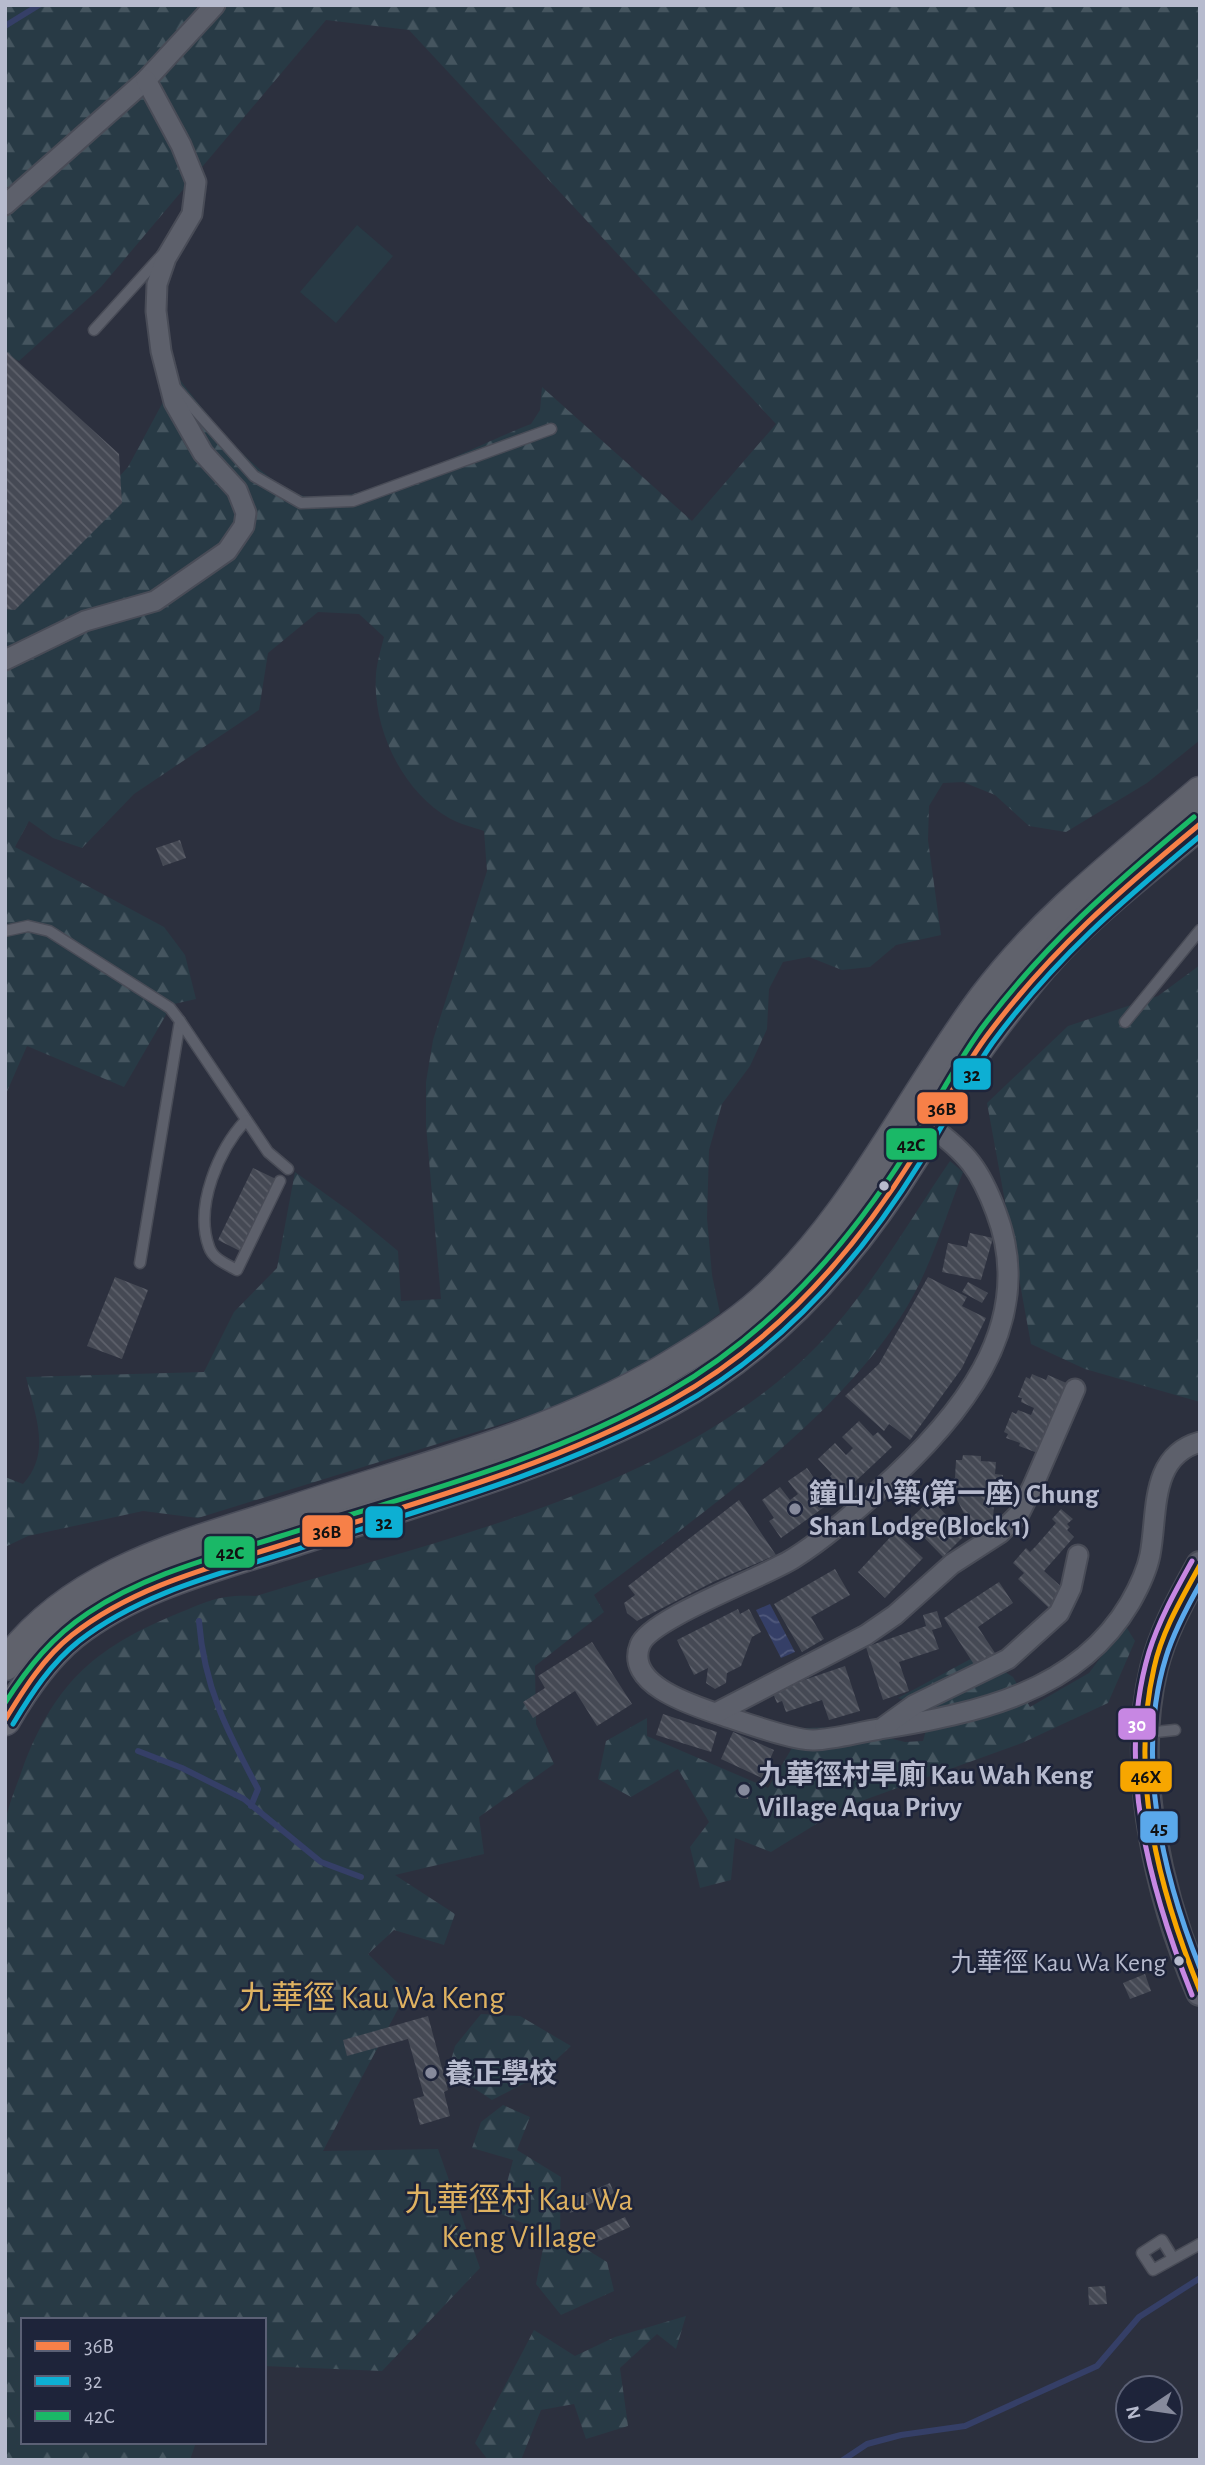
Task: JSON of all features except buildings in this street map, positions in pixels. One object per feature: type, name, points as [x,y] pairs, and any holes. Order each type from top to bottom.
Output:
[{"type":"main road","points":[[5,1720],[49,1657],[72,1636],[124,1603],[224,1564],[566,1450],[642,1415],[705,1380],[780,1324],[829,1273],[900,1177],[919,1119],[967,1023],[1024,948],[1063,909],[1200,792]]},
{"type":"main road","points":[[5,1665],[49,1616],[104,1580],[143,1562],[543,1428],[588,1410],[664,1370],[734,1324],[788,1276],[972,1058],[1048,958],[1100,909],[1200,824]]},
{"type":"main road","points":[[1200,1565],[1179,1603],[1154,1668],[1145,1733],[1154,1840],[1170,1917],[1200,1992]]},
{"type":"street","points":[[5,205],[146,80],[215,5]]},
{"type":"street","points":[[5,660],[85,621],[155,601],[227,551],[239,536],[246,513],[237,490],[203,453],[174,402],[160,351],[156,297],[166,258],[192,214],[196,182],[181,145],[146,80]]},
{"type":"street","points":[[919,1119],[961,1148],[984,1182],[1001,1224],[1010,1274],[1003,1317],[987,1360],[961,1405],[930,1443],[834,1530],[771,1572],[671,1619],[649,1633],[640,1644],[639,1660],[643,1674],[654,1686],[680,1700],[811,1741],[967,1713],[1013,1698],[1056,1678],[1083,1660],[1107,1635],[1130,1602],[1149,1559],[1155,1506],[1168,1461],[1183,1447],[1200,1442]]},
{"type":"street","points":[[716,1713],[866,1635],[895,1615],[952,1564],[1000,1533],[1019,1514],[1028,1497],[1075,1389]]},
{"type":"street","points":[[881,1728],[914,1705],[1008,1659],[1059,1614],[1071,1588],[1078,1555]]},
{"type":"lane","points":[[94,330],[177,239]]},
{"type":"lane","points":[[168,379],[254,476],[301,503],[353,501],[551,429]]},
{"type":"lane","points":[[5,931],[28,926],[49,931],[170,1008],[268,1152],[288,1169]]},
{"type":"lane","points":[[1125,1022],[1200,930]]},
{"type":"lane","points":[[140,1263],[180,1021]]},
{"type":"lane","points":[[246,1120],[233,1134],[210,1184],[206,1228],[209,1247],[219,1261],[237,1270],[280,1181]]},
{"type":"lane","points":[[1145,1733],[1175,1730]]},
{"type":"lane","points":[[1173,2258],[1200,2244]]},
{"type":"green space","points":[[5,5],[1200,5],[1200,740],[1147,783],[1066,832],[1029,826],[995,795],[963,782],[943,783],[929,806],[928,840],[941,935],[896,945],[870,967],[842,970],[809,957],[783,962],[769,989],[767,1029],[750,1066],[722,1104],[709,1150],[707,1218],[712,1275],[720,1313],[678,1346],[607,1386],[531,1415],[198,1518],[143,1511],[28,1536],[5,1547],[5,1477],[23,1484],[32,1472],[39,1446],[37,1420],[26,1377],[204,1372],[234,1312],[277,1268],[295,1172],[352,1213],[398,1251],[401,1301],[441,1299],[426,1125],[426,1082],[433,1040],[487,871],[484,831],[453,820],[432,806],[417,792],[393,756],[379,715],[376,695],[377,669],[384,637],[359,614],[318,612],[268,653],[259,710],[134,794],[82,848],[53,838],[29,821],[15,847],[164,927],[185,955],[196,999],[174,1004],[170,1008],[124,1087],[27,1046],[5,1096],[5,600],[128,467],[177,376],[234,445],[270,478],[304,496],[327,498],[385,485],[531,424],[540,410],[542,387],[692,521],[776,424],[409,30],[326,20],[101,287],[19,361],[5,354]]},
{"type":"green space","points":[[357,225],[393,256],[336,323],[300,292]]},
{"type":"green space","points":[[1200,965],[1200,1402],[1085,1369],[1031,1344],[987,1103],[1068,1026],[1158,996]]},
{"type":"green space","points":[[950,1161],[963,1172],[935,1247],[910,1301],[870,1358],[836,1397],[759,1468],[594,1595],[604,1612],[535,1666],[536,1724],[554,1764],[479,1817],[484,1854],[395,1875],[455,1914],[444,1945],[394,1930],[368,1954],[407,1992],[323,2151],[438,2149],[480,2268],[382,2371],[266,2366],[266,2318],[21,2318],[21,2444],[195,2444],[190,2460],[5,2460],[5,1826],[12,1798],[34,1741],[62,1693],[98,1657],[120,1642],[205,1602],[223,1597],[256,1596],[467,1533],[607,1482],[674,1450],[736,1412],[794,1368],[839,1322],[878,1270]]},
{"type":"green space","points":[[1125,1625],[1135,1641],[1108,1703],[1022,1743],[842,1808],[771,1852],[735,1838],[731,1880],[700,1888],[690,1847],[709,1822],[678,1769],[631,1797],[598,1779],[606,1741],[647,1718],[647,1736],[768,1788],[804,1728],[845,1727],[905,1742],[923,1741],[932,1709],[898,1698],[978,1655],[1013,1677],[1030,1707],[1089,1673]]},
{"type":"green space","points":[[481,2014],[520,2016],[571,2046],[539,2076],[492,2100],[448,2071],[455,2046]]},
{"type":"green space","points":[[503,2105],[530,2117],[517,2150],[561,2177],[560,2233],[607,2262],[614,2291],[561,2315],[536,2284],[546,2233],[499,2213],[513,2160],[472,2148],[481,2122]]},
{"type":"green space","points":[[686,2316],[676,2349],[657,2334],[620,2368],[628,2426],[586,2439],[574,2404],[541,2410],[521,2460],[488,2460],[475,2443],[534,2330],[575,2356],[615,2337]]},
{"type":"water","points":[[770,1604],[795,1652],[781,1658],[756,1610]]},
{"type":"waterway","points":[[5,26],[39,5]]},
{"type":"waterway","points":[[199,1621],[206,1667],[219,1708],[258,1789],[251,1806]]},
{"type":"waterway","points":[[138,1751],[182,1768],[244,1799],[321,1862],[361,1877]]},
{"type":"waterway","points":[[843,2460],[867,2444],[901,2435],[965,2426],[1097,2366],[1139,2317],[1200,2278]]},
{"type":"transit line","name":"42C","points":[[5,1703],[52,1642],[88,1613],[133,1587],[206,1559],[480,1474],[577,1437],[670,1391],[740,1343],[802,1287],[857,1223],[906,1153],[971,1043],[1006,997],[1056,942],[1108,891],[1194,817]]},
{"type":"transit line","name":"36B","points":[[5,1720],[52,1653],[72,1635],[121,1603],[202,1570],[481,1482],[578,1445],[670,1401],[743,1353],[807,1294],[864,1228],[914,1156],[976,1051],[1035,977],[1086,924],[1200,824]]},
{"type":"transit line","name":"32","points":[[13,1724],[59,1659],[103,1624],[154,1597],[486,1489],[582,1453],[674,1409],[748,1360],[814,1301],[871,1234],[921,1161],[983,1056],[1040,984],[1090,932],[1200,836]]},
{"type":"transit line","name":"30","points":[[1192,1561],[1163,1617],[1149,1652],[1139,1695],[1135,1738],[1142,1826],[1151,1870],[1192,1995]]},
{"type":"transit line","name":"46X","points":[[1200,1565],[1173,1615],[1158,1654],[1147,1709],[1145,1750],[1152,1832],[1161,1873],[1185,1953],[1200,1991]]},
{"type":"transit line","name":"45","points":[[1200,1584],[1166,1657],[1157,1695],[1153,1735],[1153,1775],[1164,1855],[1186,1932],[1200,1968]]},
{"type":"place","name":"鐘山小築(第一座) Chung Shan Lodge(Block 1)","points":[[795,1509]]},
{"type":"place","name":"九華徑村旱廁 Kau Wah Keng Village Aqua Privy","points":[[744,1790]]},
{"type":"place","name":"九華徑 Kau Wa Keng","points":[[1179,1961]]},
{"type":"place","name":"養正學校","points":[[431,2073]]},
{"type":"district","name":"九華徑 Kau Wa Keng","points":[[372,1997]]},
{"type":"district","name":"九華徑村 Kau Wa Keng Village","points":[[519,2218]]}]
